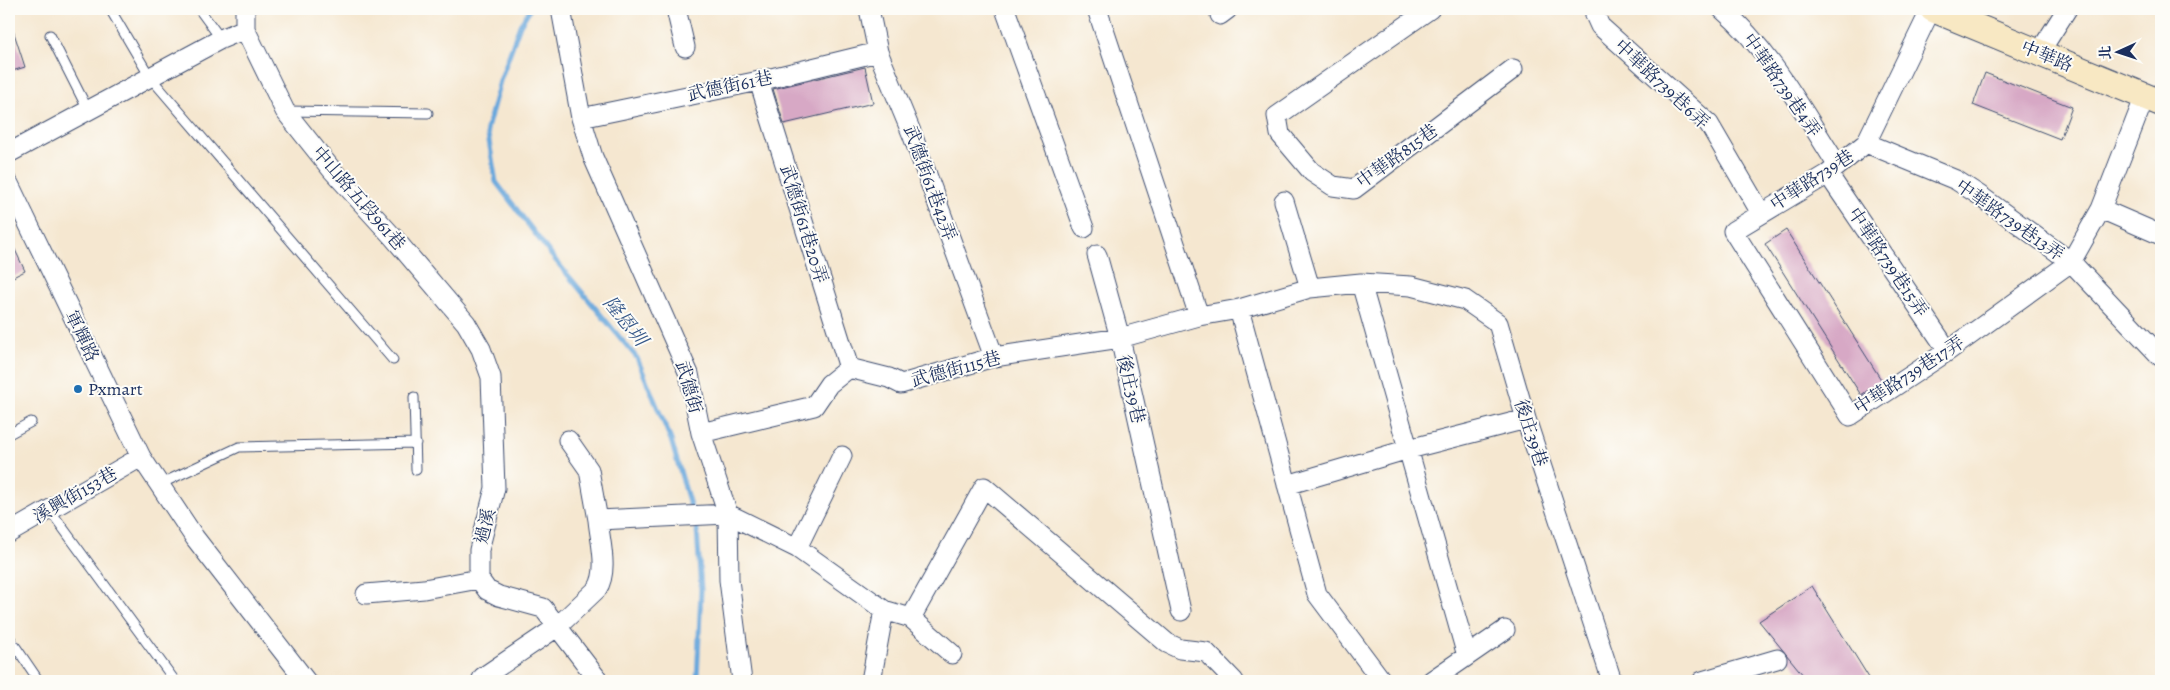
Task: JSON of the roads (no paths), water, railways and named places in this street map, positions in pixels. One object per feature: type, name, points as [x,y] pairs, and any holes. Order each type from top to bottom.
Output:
[{"type":"main road","name":"中華路","points":[[1932,9],[2153,99]]},
{"type":"street","name":"中山路五段961巷","points":[[245,9],[245,29],[285,111],[332,170],[393,237],[466,323],[481,349],[491,377]]},
{"type":"street","name":"武德街","points":[[561,9],[581,118],[593,157],[689,374],[701,433],[728,514],[728,580],[742,681]]},
{"type":"street","points":[[676,9],[685,47]]},
{"type":"street","name":"武德街61巷42弄","points":[[869,9],[878,52],[912,134],[994,357]]},
{"type":"street","points":[[1005,9],[1084,228]]},
{"type":"street","points":[[1098,9],[1199,316]]},
{"type":"street","name":"中華路815巷","points":[[1430,9],[1277,116],[1280,134],[1312,172],[1333,186],[1354,189],[1513,70]]},
{"type":"street","name":"中華路739巷6弄","points":[[1596,9],[1595,15],[1600,26],[1709,124],[1761,213]]},
{"type":"street","name":"中華路739巷4弄","points":[[1722,9],[1735,20],[1768,58],[1833,170]]},
{"type":"street","name":"中華路739巷","points":[[1733,231],[1833,170],[1866,143],[1932,9]]},
{"type":"street","points":[[2039,53],[2067,9]]},
{"type":"street","points":[[9,153],[221,39],[245,29]]},
{"type":"street","name":"武德街61巷","points":[[581,118],[759,81],[878,52]]},
{"type":"street","name":"武德街61巷20弄","points":[[759,81],[849,368]]},
{"type":"street","name":"中華路739巷17弄","points":[[1733,231],[1850,416],[1948,351],[2071,262],[2101,209],[2153,99]]},
{"type":"street","name":"中華路739巷13弄","points":[[1866,143],[1956,180],[1980,195],[2071,262],[2161,357]]},
{"type":"street","name":"中華路739巷15弄","points":[[1833,170],[1948,351]]},
{"type":"street","name":"軍輝路","points":[[9,184],[141,457],[194,538],[306,681]]},
{"type":"street","points":[[1284,201],[1310,288]]},
{"type":"street","points":[[2101,209],[2161,235]]},
{"type":"street","name":"後庄39巷","points":[[1097,254],[1120,338],[1181,612]]},
{"type":"street","points":[[1360,283],[1467,656]]},
{"type":"street","name":"後庄39巷","points":[[1199,316],[1240,309],[1310,288],[1360,283],[1411,286],[1465,300],[1498,324],[1526,419],[1612,681]]},
{"type":"street","points":[[1240,309],[1318,594],[1382,681]]},
{"type":"street","name":"武德街115巷","points":[[849,368],[889,378],[901,384],[994,357],[1120,338],[1199,316]]},
{"type":"street","points":[[701,433],[814,406],[829,384],[849,368]]},
{"type":"street","name":"過溪","points":[[479,578],[479,550],[495,488],[491,377]]},
{"type":"street","points":[[1288,485],[1409,449],[1526,419]]},
{"type":"street","points":[[481,681],[483,677],[557,627],[602,582],[598,520],[589,470],[568,440]]},
{"type":"street","points":[[797,548],[842,456]]},
{"type":"street","name":"溪興街153巷","points":[[9,533],[141,457]]},
{"type":"street","points":[[911,618],[984,487],[1167,643],[1180,649],[1206,652],[1234,681]]},
{"type":"street","points":[[598,520],[728,514],[797,548],[884,610],[911,618],[952,654]]},
{"type":"street","points":[[366,594],[424,589],[479,578],[487,590],[499,596],[543,608],[599,681]]},
{"type":"street","points":[[875,681],[884,610]]},
{"type":"street","points":[[1431,681],[1505,630]]},
{"type":"street","points":[[1702,681],[1777,659]]},
{"type":"lane","points":[[110,9],[150,77],[393,360]]},
{"type":"lane","points":[[199,9],[221,39]]},
{"type":"lane","points":[[50,34],[88,110]]},
{"type":"lane","points":[[285,111],[428,113]]},
{"type":"lane","points":[[414,397],[416,470]]},
{"type":"lane","points":[[9,434],[31,422]]},
{"type":"lane","points":[[158,485],[239,447],[416,443]]},
{"type":"lane","points":[[49,509],[175,681]]},
{"type":"lane","points":[[9,637],[39,681]]},
{"type":"waterway","name":"隆恩圳","points":[[530,9],[520,25],[500,81],[487,129],[496,182],[552,256],[637,358],[671,440],[697,529],[701,590],[697,681]]},
{"type":"place","name":"Pxmart","points":[[78,389]]}]
